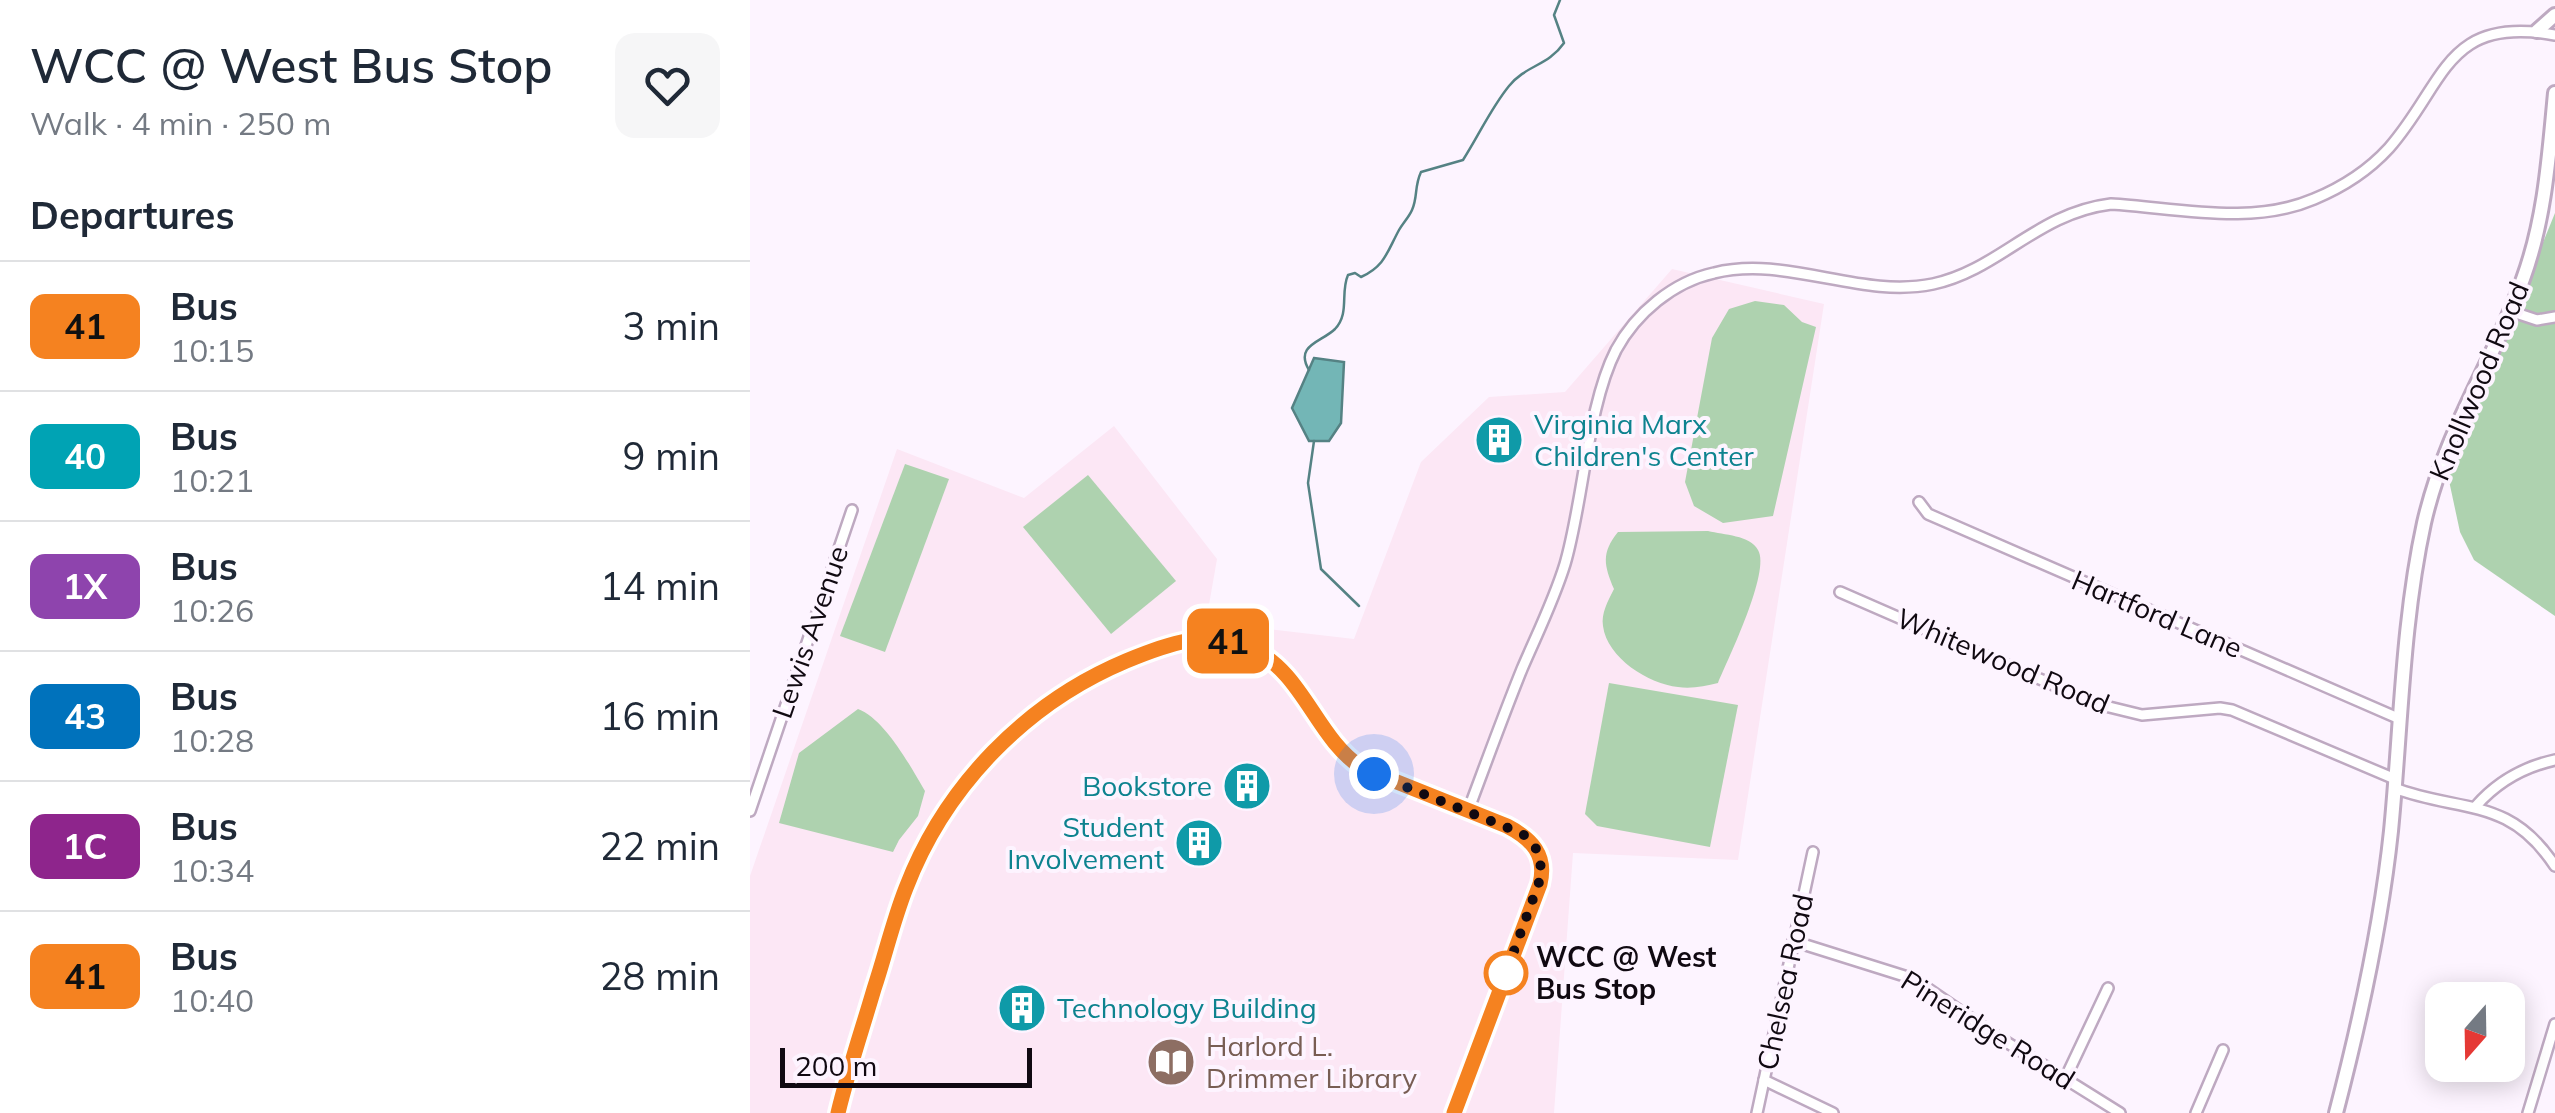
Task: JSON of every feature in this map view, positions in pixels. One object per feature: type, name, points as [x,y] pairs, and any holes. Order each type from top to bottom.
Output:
[{"type":"main road","points":[[2537,32],[2555,14]]},
{"type":"main road","name":"Knollwood Road","points":[[2336,1113],[2370,966],[2390,835],[2416,563],[2434,482],[2453,430],[2524,278],[2540,219],[2555,93]]},
{"type":"street","points":[[1468,810],[1564,566],[1606,375],[1631,327],[1662,298],[1712,273],[1734,269],[1762,268],[1889,286],[1934,284],[1978,266],[2057,218],[2094,206],[2246,214],[2310,201],[2356,178],[2374,163],[2405,126],[2440,70],[2458,52],[2496,33],[2555,35]]},
{"type":"street","points":[[2510,311],[2537,320],[2555,317]]},
{"type":"street","name":"Hartford Lane","points":[[1918,502],[1928,514],[2400,719]]},
{"type":"street","name":"Lewis Avenue","points":[[750,811],[852,510]]},
{"type":"street","name":"Whitewood Road","points":[[1840,592],[2098,704],[2142,715],[2232,710],[2395,783]]},
{"type":"street","points":[[838,1113],[897,914],[920,857],[964,784],[1012,733],[1058,697],[1100,672],[1185,640],[1212,638],[1250,648],[1283,671],[1349,759],[1374,774],[1523,834],[1538,851],[1542,874],[1454,1113]]},
{"type":"street","points":[[2476,806],[2520,770],[2555,760]]},
{"type":"street","points":[[2395,783],[2428,797],[2476,806],[2510,820],[2531,836],[2555,866]]},
{"type":"street","name":"Chelsea Road","points":[[1756,1113],[1813,852]]},
{"type":"street","name":"Pineridge Road","points":[[1793,941],[1914,979],[2120,1113]]},
{"type":"street","points":[[2065,1079],[2108,988]]},
{"type":"street","points":[[2528,1113],[2555,1024]]},
{"type":"street","points":[[2196,1113],[2223,1050]]},
{"type":"street","points":[[1764,1080],[1834,1113]]},
{"type":"shaded area","points":[[1672,269],[1824,304],[1738,860],[1573,853],[1554,1113],[750,1113],[750,876],[897,449],[1024,498],[1114,426],[1217,559],[1206,622],[1354,639],[1421,462],[1489,397],[1565,392]]},
{"type":"green space","points":[[2555,213],[2555,616],[2474,560],[2460,532],[2448,476]]},
{"type":"green space","points":[[1755,301],[1784,305],[1802,322],[1816,327],[1773,516],[1723,523],[1694,506],[1685,482],[1712,338],[1729,309]]},
{"type":"green space","points":[[905,464],[949,479],[885,652],[840,636]]},
{"type":"green space","points":[[1088,475],[1176,581],[1111,634],[1023,527]]},
{"type":"green space","points":[[1708,531],[1743,538],[1758,550],[1759,576],[1754,595],[1718,683],[1688,688],[1667,685],[1631,667],[1606,638],[1603,616],[1614,589],[1606,566],[1607,553],[1618,532]]},
{"type":"green space","points":[[1609,683],[1738,705],[1710,847],[1597,826],[1585,814]]},
{"type":"green space","points":[[858,709],[887,733],[925,791],[918,816],[893,852],[779,823],[799,753]]},
{"type":"water","points":[[1314,358],[1344,362],[1341,423],[1329,441],[1309,441],[1292,408]]},
{"type":"waterway","points":[[1309,370],[1305,362],[1307,349],[1340,323],[1348,275],[1355,273],[1361,277],[1384,258],[1412,210],[1421,172],[1463,160],[1509,86],[1564,43],[1554,15],[1560,0]]},
{"type":"waterway","points":[[1314,441],[1308,483],[1321,569],[1359,606]]},
{"type":"bus line","name":"41","points":[[838,1113],[907,886],[931,836],[964,784],[1020,726],[1100,672],[1178,641],[1212,638],[1250,648],[1283,671],[1334,742],[1362,768],[1507,826],[1523,834],[1538,851],[1542,863],[1540,884],[1454,1113]]},
{"type":"place","name":"Virginia Marx Children's Center","points":[[1499,440]]},
{"type":"place","name":"Bookstore","points":[[1247,786]]},
{"type":"place","name":"Student Involvement","points":[[1199,843]]},
{"type":"place","name":"WCC @ West Bus Stop","points":[[1506,973]]},
{"type":"place","name":"Technology Building","points":[[1022,1008]]},
{"type":"place","name":"Harlord L. Drimmer Library","points":[[1171,1062]]},
{"type":"route","points":[[1374,774],[1507,826],[1523,834],[1538,851],[1542,863],[1540,884],[1506,973]]}]
